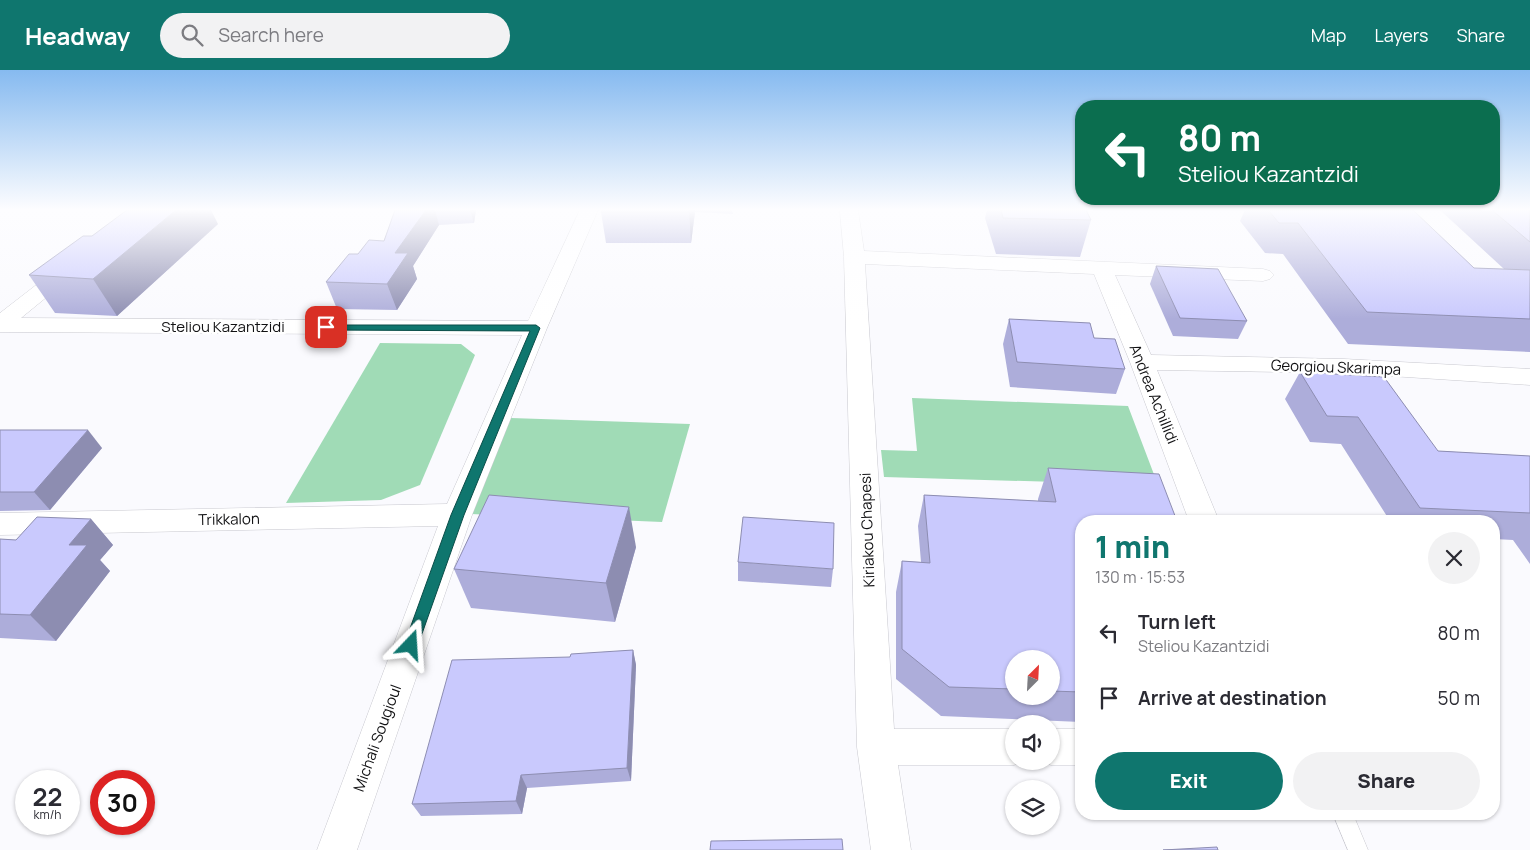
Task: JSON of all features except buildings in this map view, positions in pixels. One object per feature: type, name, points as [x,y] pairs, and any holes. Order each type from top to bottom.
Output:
[{"type":"street","name":"Michali Sougioul","points":[[337,850],[458,515],[536,328],[573,246]]},
{"type":"street","name":"Kiriakou Chapesi","points":[[853,246],[876,747],[891,850]]},
{"type":"street","points":[[0,324],[86,255]]},
{"type":"street","points":[[854,257],[1263,275]]},
{"type":"street","name":"Andrea Achillidi","points":[[1102,268],[1142,362],[1202,515]]},
{"type":"street","name":"Steliou Kazantzidi","points":[[0,324],[536,328]]},
{"type":"street","name":"Georgiou Skarimpa","points":[[1142,362],[1344,366],[1530,377]]},
{"type":"street","name":"Trikkalon","points":[[0,524],[458,515]]},
{"type":"street","points":[[876,747],[1005,747]]},
{"type":"street","points":[[1060,747],[1075,747]]},
{"type":"lane","points":[[1346,820],[1358,850]]},
{"type":"green space","points":[[380,343],[461,344],[475,355],[420,485],[381,500],[286,503]]},
{"type":"green space","points":[[912,398],[1128,406],[1158,485],[884,477],[881,450],[917,451]]},
{"type":"green space","points":[[511,418],[690,424],[662,522],[471,514]]},
{"type":"route","points":[[326,327],[536,328],[458,515],[411,645]]}]
